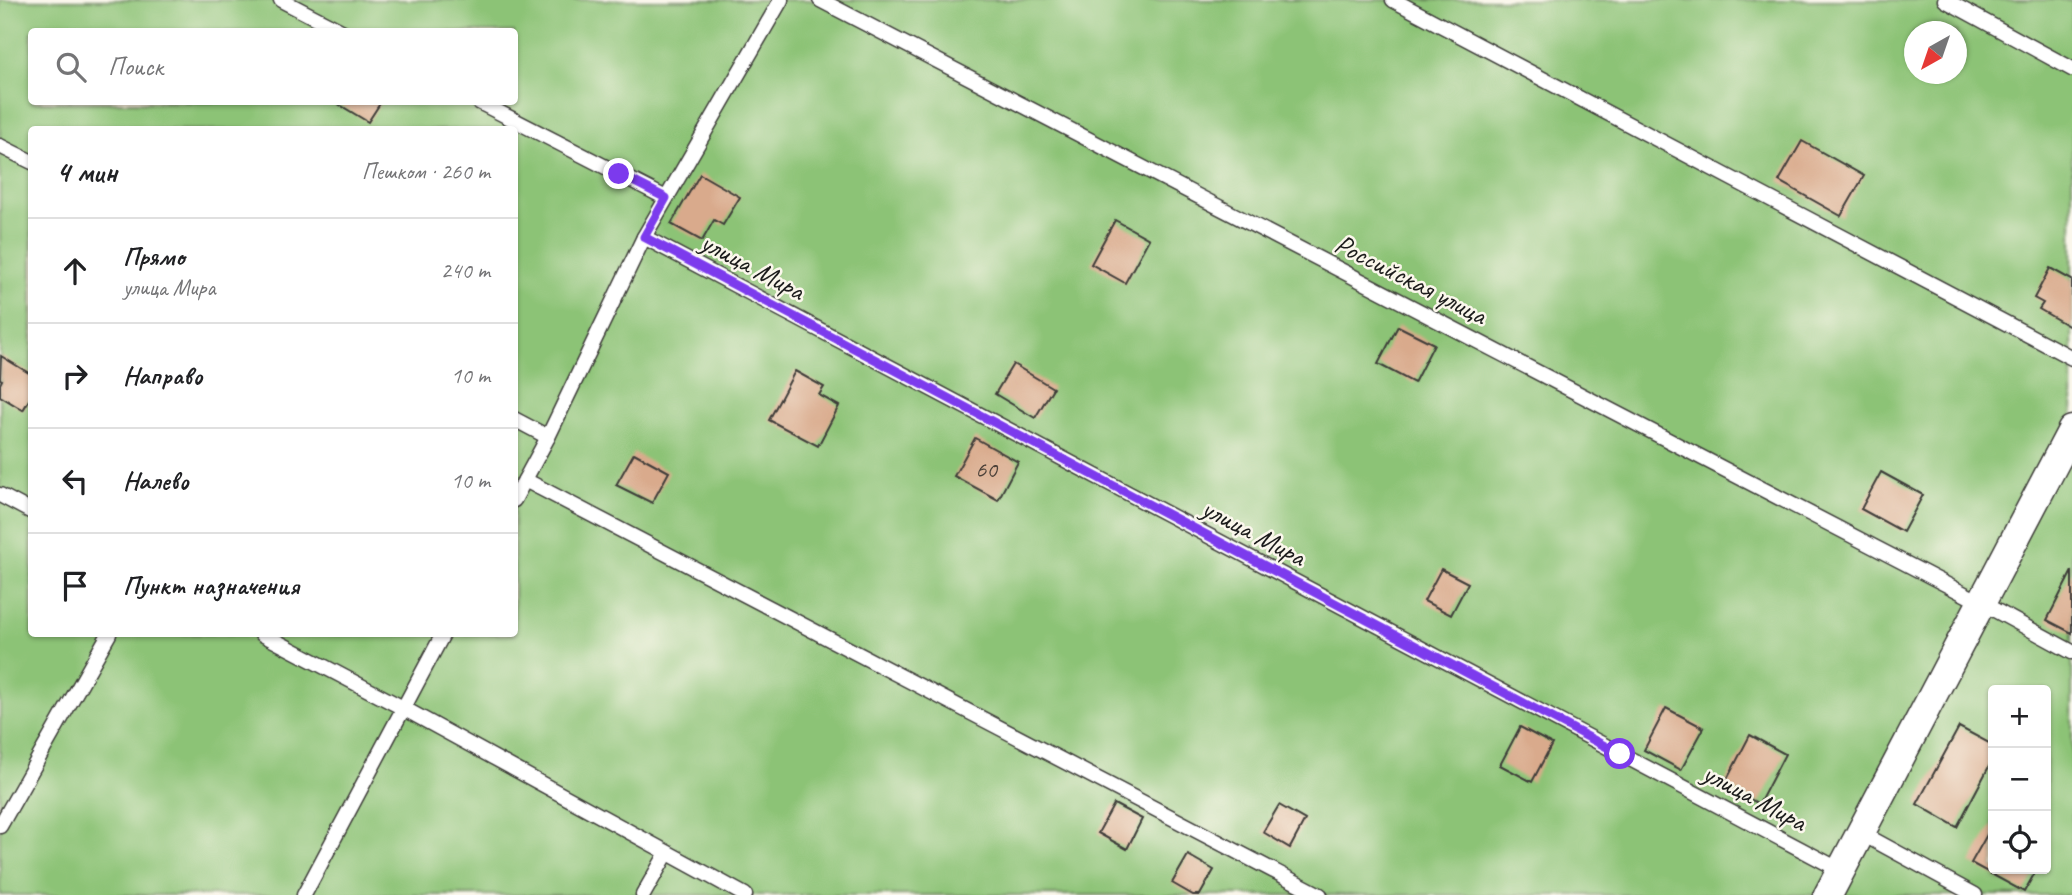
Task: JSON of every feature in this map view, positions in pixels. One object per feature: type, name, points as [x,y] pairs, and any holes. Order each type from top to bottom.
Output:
[{"type":"street","points":[[1828,895],[2072,430]]},
{"type":"lane","points":[[281,0],[335,28]]},
{"type":"lane","points":[[518,493],[548,437],[644,237],[781,0]]},
{"type":"lane","name":"Российская улица","points":[[820,0],[2072,652]]},
{"type":"lane","points":[[1393,0],[2072,358]]},
{"type":"lane","points":[[1944,0],[2072,69]]},
{"type":"lane","points":[[484,105],[666,198]]},
{"type":"lane","points":[[0,146],[28,160]]},
{"type":"lane","name":"улица Мира","points":[[644,237],[1840,870]]},
{"type":"lane","points":[[518,421],[548,437]]},
{"type":"lane","points":[[525,480],[1320,895]]},
{"type":"lane","points":[[0,495],[28,510]]},
{"type":"lane","points":[[0,825],[107,637]]},
{"type":"lane","points":[[268,637],[745,895]]},
{"type":"lane","points":[[304,895],[441,637]]},
{"type":"lane","points":[[1861,833],[1975,895]]},
{"type":"lane","points":[[643,895],[667,853]]},
{"type":"green space","points":[[0,0],[2072,0],[2072,895],[0,895]]},
{"type":"building","points":[[340,105],[379,105],[368,122]]},
{"type":"building","points":[[1802,141],[1864,176],[1841,216],[1779,181]]},
{"type":"building","points":[[700,174],[740,197],[723,225],[714,220],[702,241],[671,224]]},
{"type":"building","points":[[1115,220],[1149,239],[1125,283],[1091,264]]},
{"type":"building","points":[[2050,268],[2072,280],[2072,328],[2039,309],[2043,303],[2034,298]]},
{"type":"building","points":[[1398,326],[1434,344],[1414,383],[1378,364]]},
{"type":"building","points":[[1,356],[28,373],[28,402],[23,410],[0,396]]},
{"type":"building","points":[[1013,364],[1053,388],[1035,418],[995,394]]},
{"type":"building","points":[[795,371],[824,387],[819,395],[839,406],[818,446],[769,420]]},
{"type":"building","points":[[975,438],[1018,462],[998,500],[954,476]]},
{"type":"building","points":[[634,453],[669,472],[652,503],[616,485]]},
{"type":"building","points":[[1881,472],[1923,495],[1903,532],[1861,509]]},
{"type":"building","points":[[1441,569],[1468,583],[1451,615],[1424,601]]},
{"type":"building","points":[[2072,571],[2072,633],[2047,620]]},
{"type":"building","points":[[1666,708],[1704,728],[1681,770],[1644,750]]},
{"type":"building","points":[[1520,727],[1552,744],[1532,782],[1500,765]]},
{"type":"building","points":[[1959,727],[1988,742],[1988,768],[1957,827],[1917,804]]},
{"type":"building","points":[[1750,735],[1785,754],[1759,804],[1724,785]]},
{"type":"building","points":[[1114,804],[1142,819],[1127,849],[1098,833]]},
{"type":"building","points":[[1279,805],[1305,820],[1290,848],[1263,832]]},
{"type":"building","points":[[1988,833],[1988,872],[1971,863]]},
{"type":"building","points":[[1188,855],[1214,870],[1200,895],[1193,895],[1172,883]]},
{"type":"building","points":[[1991,874],[2034,874],[2024,892]]},
{"type":"route","points":[[619,174],[666,198],[644,237],[1620,754]]}]
